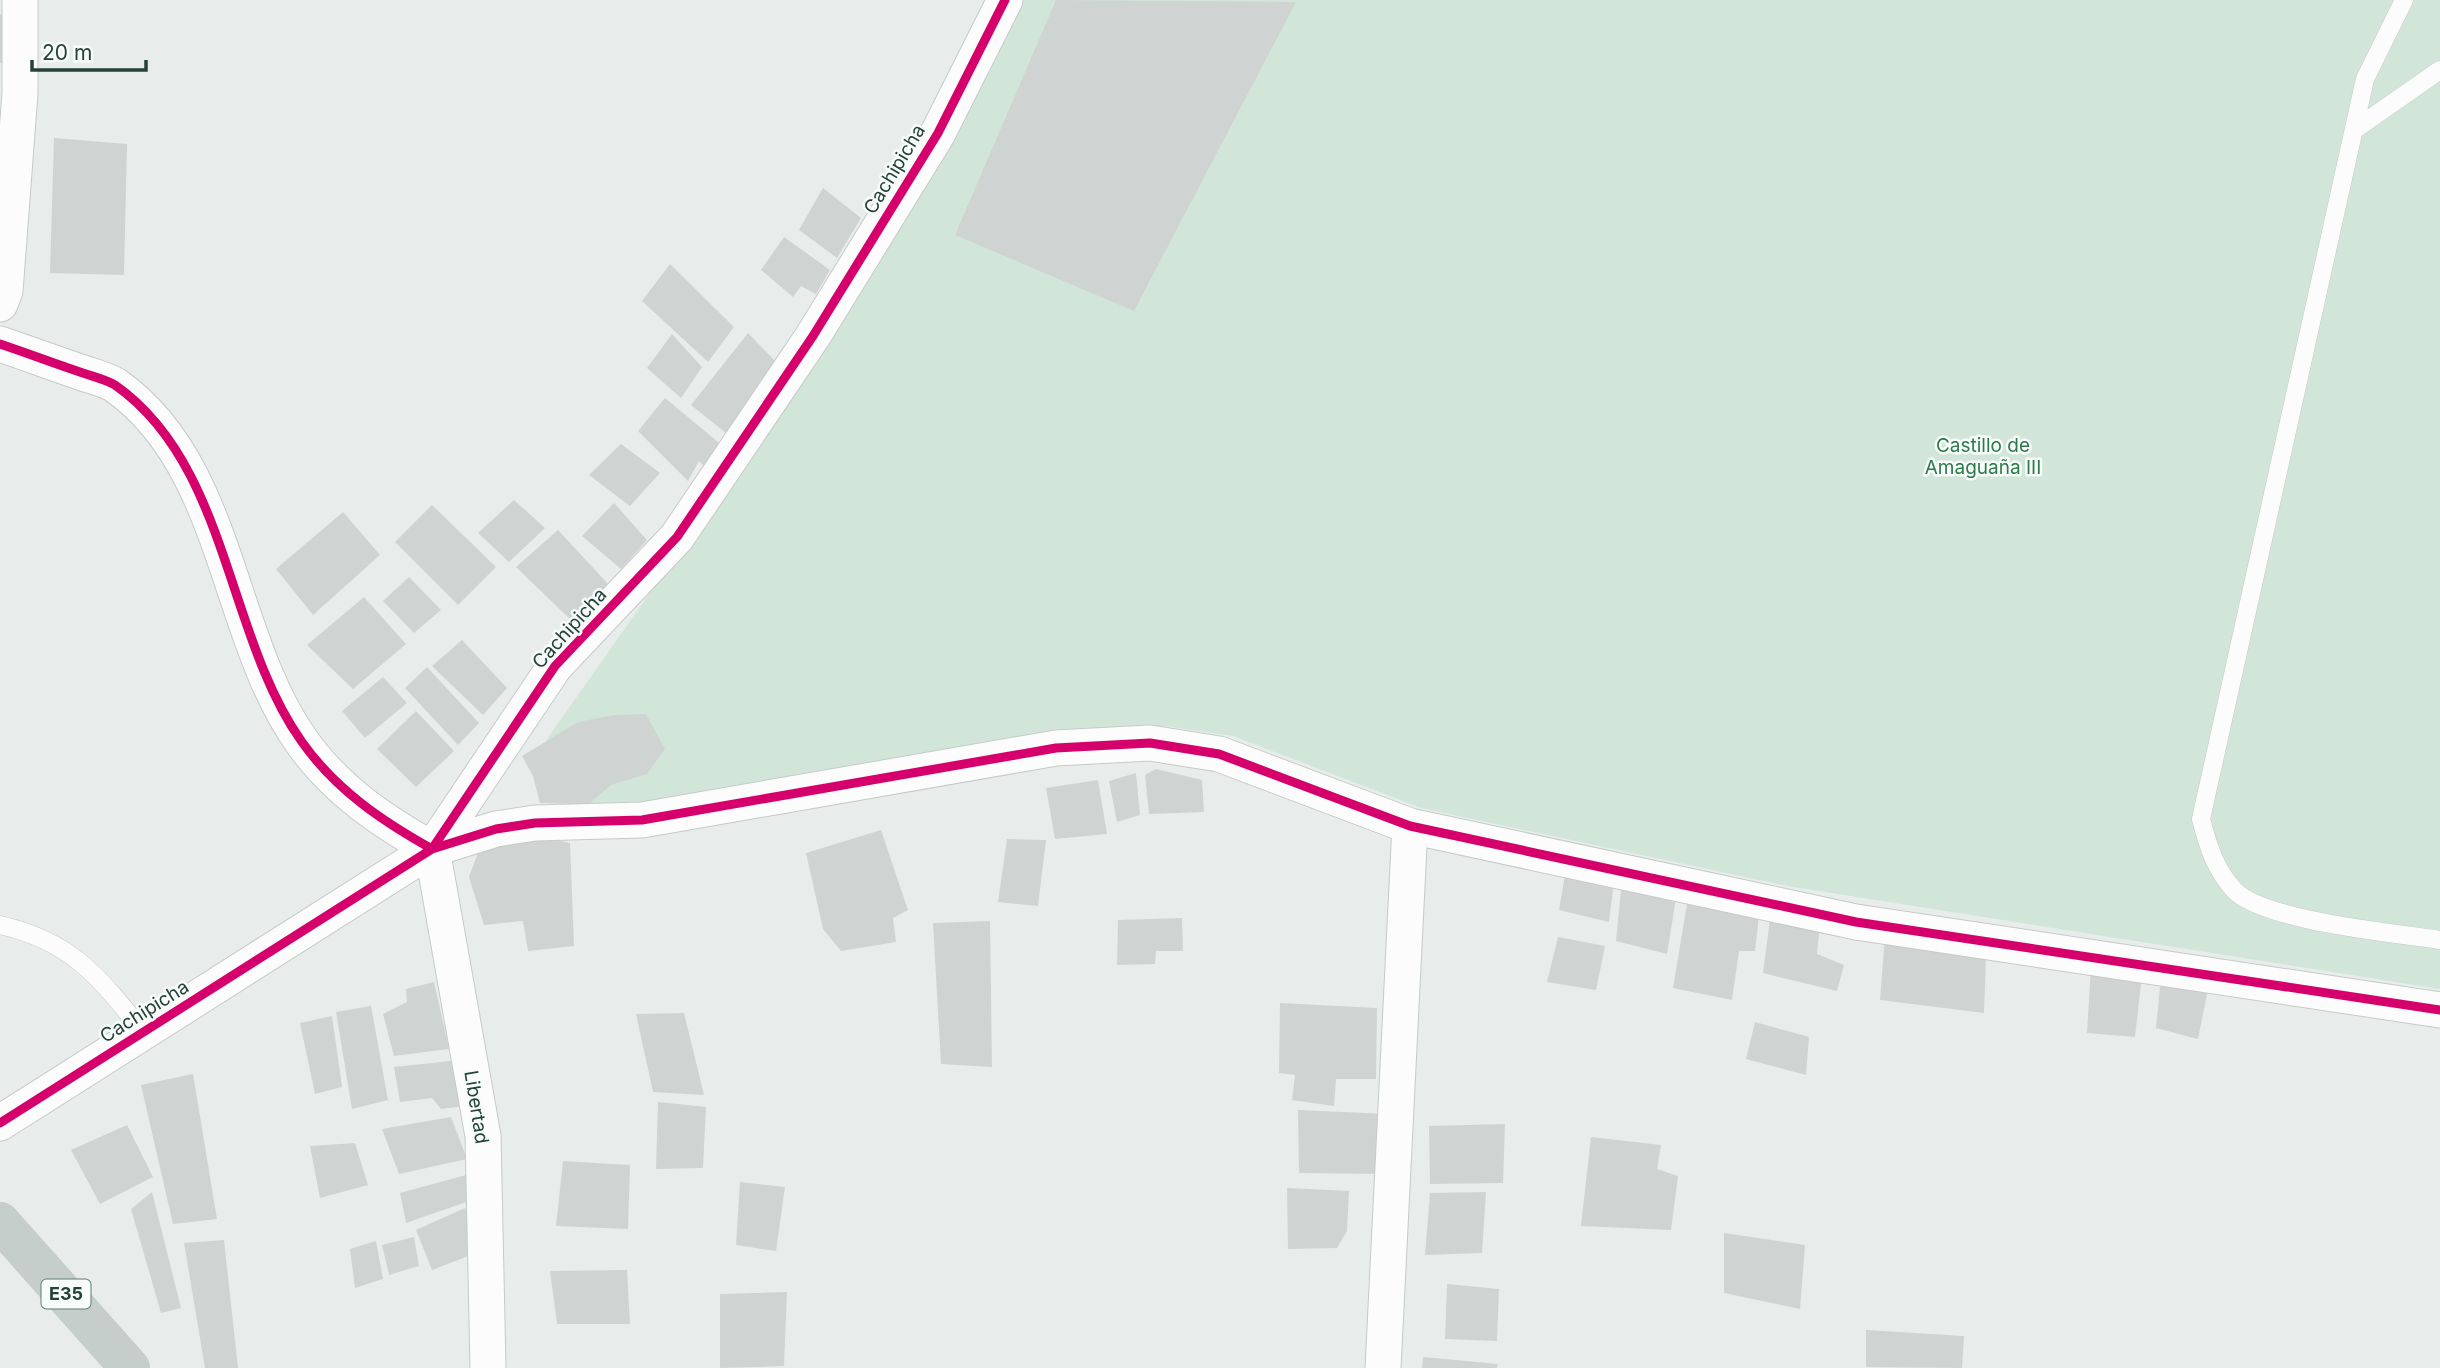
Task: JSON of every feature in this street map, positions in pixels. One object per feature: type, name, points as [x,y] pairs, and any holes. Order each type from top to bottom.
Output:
[{"type":"highway","name":"E35","points":[[0,1222],[130,1368]]},
{"type":"street","points":[[0,304],[5,290],[20,93],[20,0]]},
{"type":"street","name":"Cachipicha","points":[[0,1124],[432,849],[555,666],[685,526],[813,336],[931,144],[1005,0]]},
{"type":"street","points":[[0,344],[113,384],[160,426],[199,496],[225,557],[264,673],[302,742],[341,787],[380,819],[432,849],[496,829],[535,822],[642,820],[1056,748],[1150,743],[1219,754],[1410,827],[1856,922],[2440,1010]]},
{"type":"street","points":[[1383,1368],[1410,827]]},
{"type":"street","name":"Libertad","points":[[432,849],[483,1136],[488,1368]]},
{"type":"lane","points":[[2404,0],[2365,79],[2201,819],[2212,860],[2236,892],[2255,902],[2275,912],[2440,940]]},
{"type":"lane","points":[[2354,130],[2440,70]]},
{"type":"lane","points":[[0,925],[22,930],[62,949],[92,969],[143,1032]]},
{"type":"green space","name":"Castillo de Amaguaña III","points":[[1014,0],[2440,0],[2440,989],[1787,886],[1421,808],[1233,736],[1165,726],[1072,731],[665,802],[559,804],[547,739],[699,523]]},
{"type":"building","points":[[1056,0],[1296,2],[1134,311],[955,235]]},
{"type":"building","points":[[0,14],[11,14],[9,63],[0,63]]},
{"type":"building","points":[[54,138],[127,144],[124,275],[50,273]]},
{"type":"building","points":[[823,188],[861,218],[837,258],[799,230]]},
{"type":"building","points":[[784,237],[830,270],[816,294],[801,286],[793,297],[761,270]]},
{"type":"building","points":[[670,264],[734,327],[708,362],[642,301]]},
{"type":"building","points":[[748,333],[776,362],[731,437],[691,405]]},
{"type":"building","points":[[672,334],[702,367],[681,398],[647,368]]},
{"type":"building","points":[[665,398],[724,447],[708,470],[699,461],[688,481],[638,431]]},
{"type":"building","points":[[621,444],[660,473],[630,506],[589,475]]},
{"type":"building","points":[[514,500],[545,528],[509,562],[478,533]]},
{"type":"building","points":[[614,503],[647,540],[621,569],[582,536]]},
{"type":"building","points":[[432,505],[496,567],[458,605],[395,542]]},
{"type":"building","points":[[343,512],[380,555],[313,615],[276,569]]},
{"type":"building","points":[[558,530],[610,586],[574,623],[516,567]]},
{"type":"building","points":[[409,577],[441,610],[414,633],[383,601]]},
{"type":"building","points":[[364,597],[406,644],[353,689],[307,645]]},
{"type":"building","points":[[462,640],[507,688],[483,715],[432,666]]},
{"type":"building","points":[[427,667],[479,723],[458,745],[405,688]]},
{"type":"building","points":[[383,677],[407,703],[365,738],[342,711]]},
{"type":"building","points":[[416,711],[454,751],[416,787],[377,749]]},
{"type":"building","points":[[646,714],[665,749],[647,774],[611,785],[589,804],[540,803],[533,776],[522,756],[578,722],[614,715]]},
{"type":"building","points":[[1156,769],[1202,780],[1204,812],[1149,814],[1145,775]]},
{"type":"building","points":[[1136,773],[1140,815],[1117,822],[1109,781]]},
{"type":"building","points":[[1098,780],[1107,834],[1055,839],[1046,788]]},
{"type":"building","points":[[881,830],[908,910],[893,918],[896,942],[841,951],[823,929],[806,853]]},
{"type":"building","points":[[528,834],[570,843],[574,946],[528,951],[523,921],[484,925],[469,877],[482,842]]},
{"type":"building","points":[[1007,839],[1046,840],[1038,906],[998,902]]},
{"type":"building","points":[[1567,864],[1615,873],[1609,922],[1559,910]]},
{"type":"building","points":[[1622,880],[1677,892],[1667,954],[1616,941]]},
{"type":"building","points":[[1688,898],[1759,916],[1755,951],[1739,951],[1732,1000],[1673,988]]},
{"type":"building","points":[[1182,918],[1183,951],[1156,951],[1155,964],[1117,965],[1118,920]]},
{"type":"building","points":[[1770,919],[1820,925],[1817,954],[1844,965],[1837,991],[1763,973]]},
{"type":"building","points":[[990,921],[992,1067],[941,1064],[933,923]]},
{"type":"building","points":[[1558,937],[1605,946],[1596,990],[1547,982]]},
{"type":"building","points":[[1885,937],[1986,955],[1984,1013],[1880,1000]]},
{"type":"building","points":[[2091,967],[2142,975],[2135,1037],[2087,1033]]},
{"type":"building","points":[[2161,977],[2209,984],[2198,1039],[2156,1028]]},
{"type":"building","points":[[434,982],[449,1049],[394,1056],[383,1014],[407,1002],[406,989]]},
{"type":"building","points":[[1280,1003],[1377,1008],[1376,1079],[1336,1079],[1334,1106],[1292,1100],[1295,1075],[1279,1073]]},
{"type":"building","points":[[371,1006],[388,1100],[352,1109],[336,1012]]},
{"type":"building","points":[[684,1013],[704,1095],[653,1092],[636,1014]]},
{"type":"building","points":[[332,1016],[342,1087],[315,1094],[300,1023]]},
{"type":"building","points":[[1755,1022],[1809,1037],[1806,1075],[1746,1059]]},
{"type":"building","points":[[451,1061],[464,1106],[441,1109],[432,1098],[400,1102],[394,1067]]},
{"type":"building","points":[[193,1074],[217,1219],[173,1224],[141,1085]]},
{"type":"building","points":[[658,1102],[706,1107],[703,1168],[656,1169]]},
{"type":"building","points":[[1298,1110],[1387,1114],[1385,1174],[1299,1173]]},
{"type":"building","points":[[451,1117],[467,1159],[399,1174],[382,1129]]},
{"type":"building","points":[[1505,1124],[1503,1183],[1430,1184],[1429,1126]]},
{"type":"building","points":[[127,1125],[153,1177],[100,1204],[71,1150]]},
{"type":"building","points":[[1591,1137],[1661,1145],[1657,1169],[1678,1176],[1671,1230],[1581,1226]]},
{"type":"building","points":[[355,1143],[368,1185],[320,1198],[310,1146]]},
{"type":"building","points":[[563,1161],[630,1165],[628,1229],[556,1226]]},
{"type":"building","points":[[466,1175],[472,1200],[406,1223],[400,1193]]},
{"type":"building","points":[[740,1182],[785,1187],[776,1251],[736,1245]]},
{"type":"building","points":[[1287,1188],[1349,1191],[1347,1231],[1337,1248],[1288,1249]]},
{"type":"building","points":[[152,1192],[181,1308],[161,1313],[131,1209]]},
{"type":"building","points":[[1486,1192],[1482,1253],[1425,1255],[1430,1193]]},
{"type":"building","points":[[465,1208],[476,1253],[432,1270],[416,1230]]},
{"type":"building","points":[[1724,1233],[1805,1245],[1800,1309],[1724,1293]]},
{"type":"building","points":[[414,1237],[419,1266],[389,1275],[382,1245]]},
{"type":"building","points":[[224,1240],[238,1368],[205,1368],[184,1243]]},
{"type":"building","points":[[376,1241],[383,1279],[355,1288],[350,1249]]},
{"type":"building","points":[[627,1270],[630,1324],[557,1324],[550,1271]]},
{"type":"building","points":[[1447,1284],[1499,1289],[1497,1341],[1445,1339]]},
{"type":"building","points":[[787,1292],[784,1366],[720,1368],[720,1294]]},
{"type":"building","points":[[1866,1330],[1964,1336],[1962,1368],[1866,1367]]},
{"type":"building","points":[[1423,1357],[1498,1364],[1497,1368],[1422,1368]]},
{"type":"cycle path","points":[[0,1123],[432,849],[555,666],[677,537],[813,336],[938,133],[1005,0]]},
{"type":"cycle path","points":[[0,344],[111,383],[153,419],[182,460],[204,505],[257,653],[277,700],[302,742],[345,790],[395,827],[432,849],[496,829],[535,823],[642,820],[1056,748],[1150,743],[1219,754],[1410,826],[1856,922],[2440,1010]]}]
